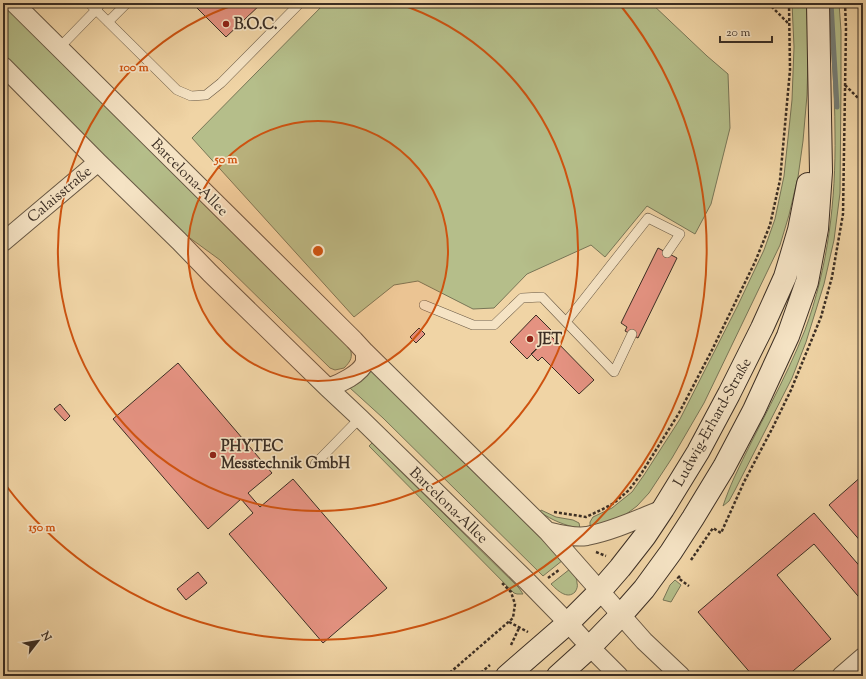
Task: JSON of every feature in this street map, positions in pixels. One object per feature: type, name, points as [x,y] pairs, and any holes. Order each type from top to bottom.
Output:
[{"type":"main road","name":"Ludwig-Erhard-Straße","points":[[558,676],[590,647],[622,614],[644,589],[671,552],[724,467],[754,410],[788,336],[806,282],[817,229],[821,172],[818,3]]},
{"type":"main road","name":"Ludwig-Erhard-Straße","points":[[507,676],[568,623],[627,560],[663,509],[698,452],[730,394],[785,277],[800,230],[820,113]]},
{"type":"street","name":"Barcelona-Allee","points":[[14,3],[547,531],[622,614],[644,641],[681,676]]},
{"type":"street","name":"Barcelona-Allee","points":[[3,66],[98,162],[526,580],[619,676]]},
{"type":"street","name":"Calaisstraße","points":[[3,242],[98,162]]},
{"type":"street","points":[[328,388],[345,381],[355,374],[364,364],[365,352]]},
{"type":"street","points":[[547,531],[563,535],[586,536],[618,528],[663,509]]},
{"type":"street","points":[[841,676],[863,657]]},
{"type":"lane","points":[[89,3],[99,7],[108,22],[176,90],[192,96],[206,95],[221,83],[300,3]]},
{"type":"lane","points":[[108,22],[127,3]]},
{"type":"lane","points":[[59,48],[99,7]]},
{"type":"lane","points":[[566,322],[648,218],[680,234],[667,253]]},
{"type":"lane","points":[[424,305],[473,325],[494,325],[522,298],[542,297],[614,372],[632,334]]},
{"type":"lane","points":[[315,464],[360,418]]},
{"type":"path","points":[[768,3],[789,24]]},
{"type":"path","points":[[586,517],[614,503],[629,490],[642,474],[679,413],[711,352],[738,298],[770,225],[780,180],[790,70],[789,3]]},
{"type":"path","points":[[845,3],[845,85],[863,103]]},
{"type":"path","points":[[687,565],[714,528],[721,534]]},
{"type":"path","points":[[546,580],[561,568]]},
{"type":"path","points":[[683,572],[678,578],[689,586]]},
{"type":"path","points":[[446,676],[509,622],[512,618],[515,604]]},
{"type":"path","points":[[509,622],[528,632]]},
{"type":"path","points":[[511,646],[519,628]]},
{"type":"green space","points":[[325,3],[651,3],[728,74],[730,128],[711,204],[695,234],[647,206],[605,257],[591,245],[527,274],[494,308],[473,309],[418,281],[394,285],[354,317],[192,138]]},
{"type":"green space","points":[[792,3],[807,3],[807,95],[798,177],[780,245],[704,403],[672,458],[649,493],[637,506],[625,515],[590,528],[590,522],[593,517],[612,508],[632,492],[680,419],[764,250],[775,219],[784,176],[792,100],[794,47]]},
{"type":"green space","points":[[829,3],[839,3],[841,31],[840,193],[834,240],[824,284],[806,342],[792,378],[735,490],[729,501],[723,506],[743,459],[789,368],[805,330],[820,282],[829,233],[835,158],[834,101]]},
{"type":"green space","points":[[3,4],[350,348],[351,359],[344,368],[335,370],[330,368],[220,260],[179,230],[3,56]]},
{"type":"green space","points":[[371,369],[563,560],[543,576],[383,418],[350,388],[362,380]]},
{"type":"green space","points":[[372,443],[519,588],[523,594],[514,593],[369,446]]},
{"type":"green space","points":[[541,510],[556,517],[573,520],[579,523],[580,528],[569,526],[554,520],[540,512]]},
{"type":"green space","points":[[570,569],[576,577],[577,589],[572,594],[565,595],[551,584]]},
{"type":"green space","points":[[675,580],[681,585],[671,602],[663,600],[670,585]]},
{"type":"building","name":"B.O.C.","points":[[192,3],[262,3],[226,37]]},
{"type":"building","points":[[658,248],[677,258],[638,338],[625,331],[627,327],[621,323]]},
{"type":"building","name":"JET","points":[[536,315],[553,332],[527,359],[510,342]]},
{"type":"building","points":[[419,328],[425,334],[416,343],[410,337]]},
{"type":"building","points":[[550,335],[594,380],[579,394],[542,357],[538,361],[531,354]]},
{"type":"building","points":[[178,363],[272,473],[248,493],[260,507],[293,479],[387,588],[323,643],[229,534],[253,513],[241,499],[208,529],[113,419]]},
{"type":"building","points":[[60,404],[70,416],[65,421],[54,409]]},
{"type":"building","points":[[863,475],[863,544],[829,505]]},
{"type":"building","points":[[814,513],[863,570],[863,602],[814,544],[777,575],[831,639],[787,676],[753,676],[698,612]]},
{"type":"building","points":[[198,572],[207,583],[186,600],[177,589]]},
{"type":"waterway","points":[[831,3],[837,107]]},
{"type":"place","name":"B.O.C.","points":[[226,24]]},
{"type":"place","name":"JET","points":[[530,339]]},
{"type":"place","name":"PHYTEC Messtechnik GmbH","points":[[213,455]]}]
